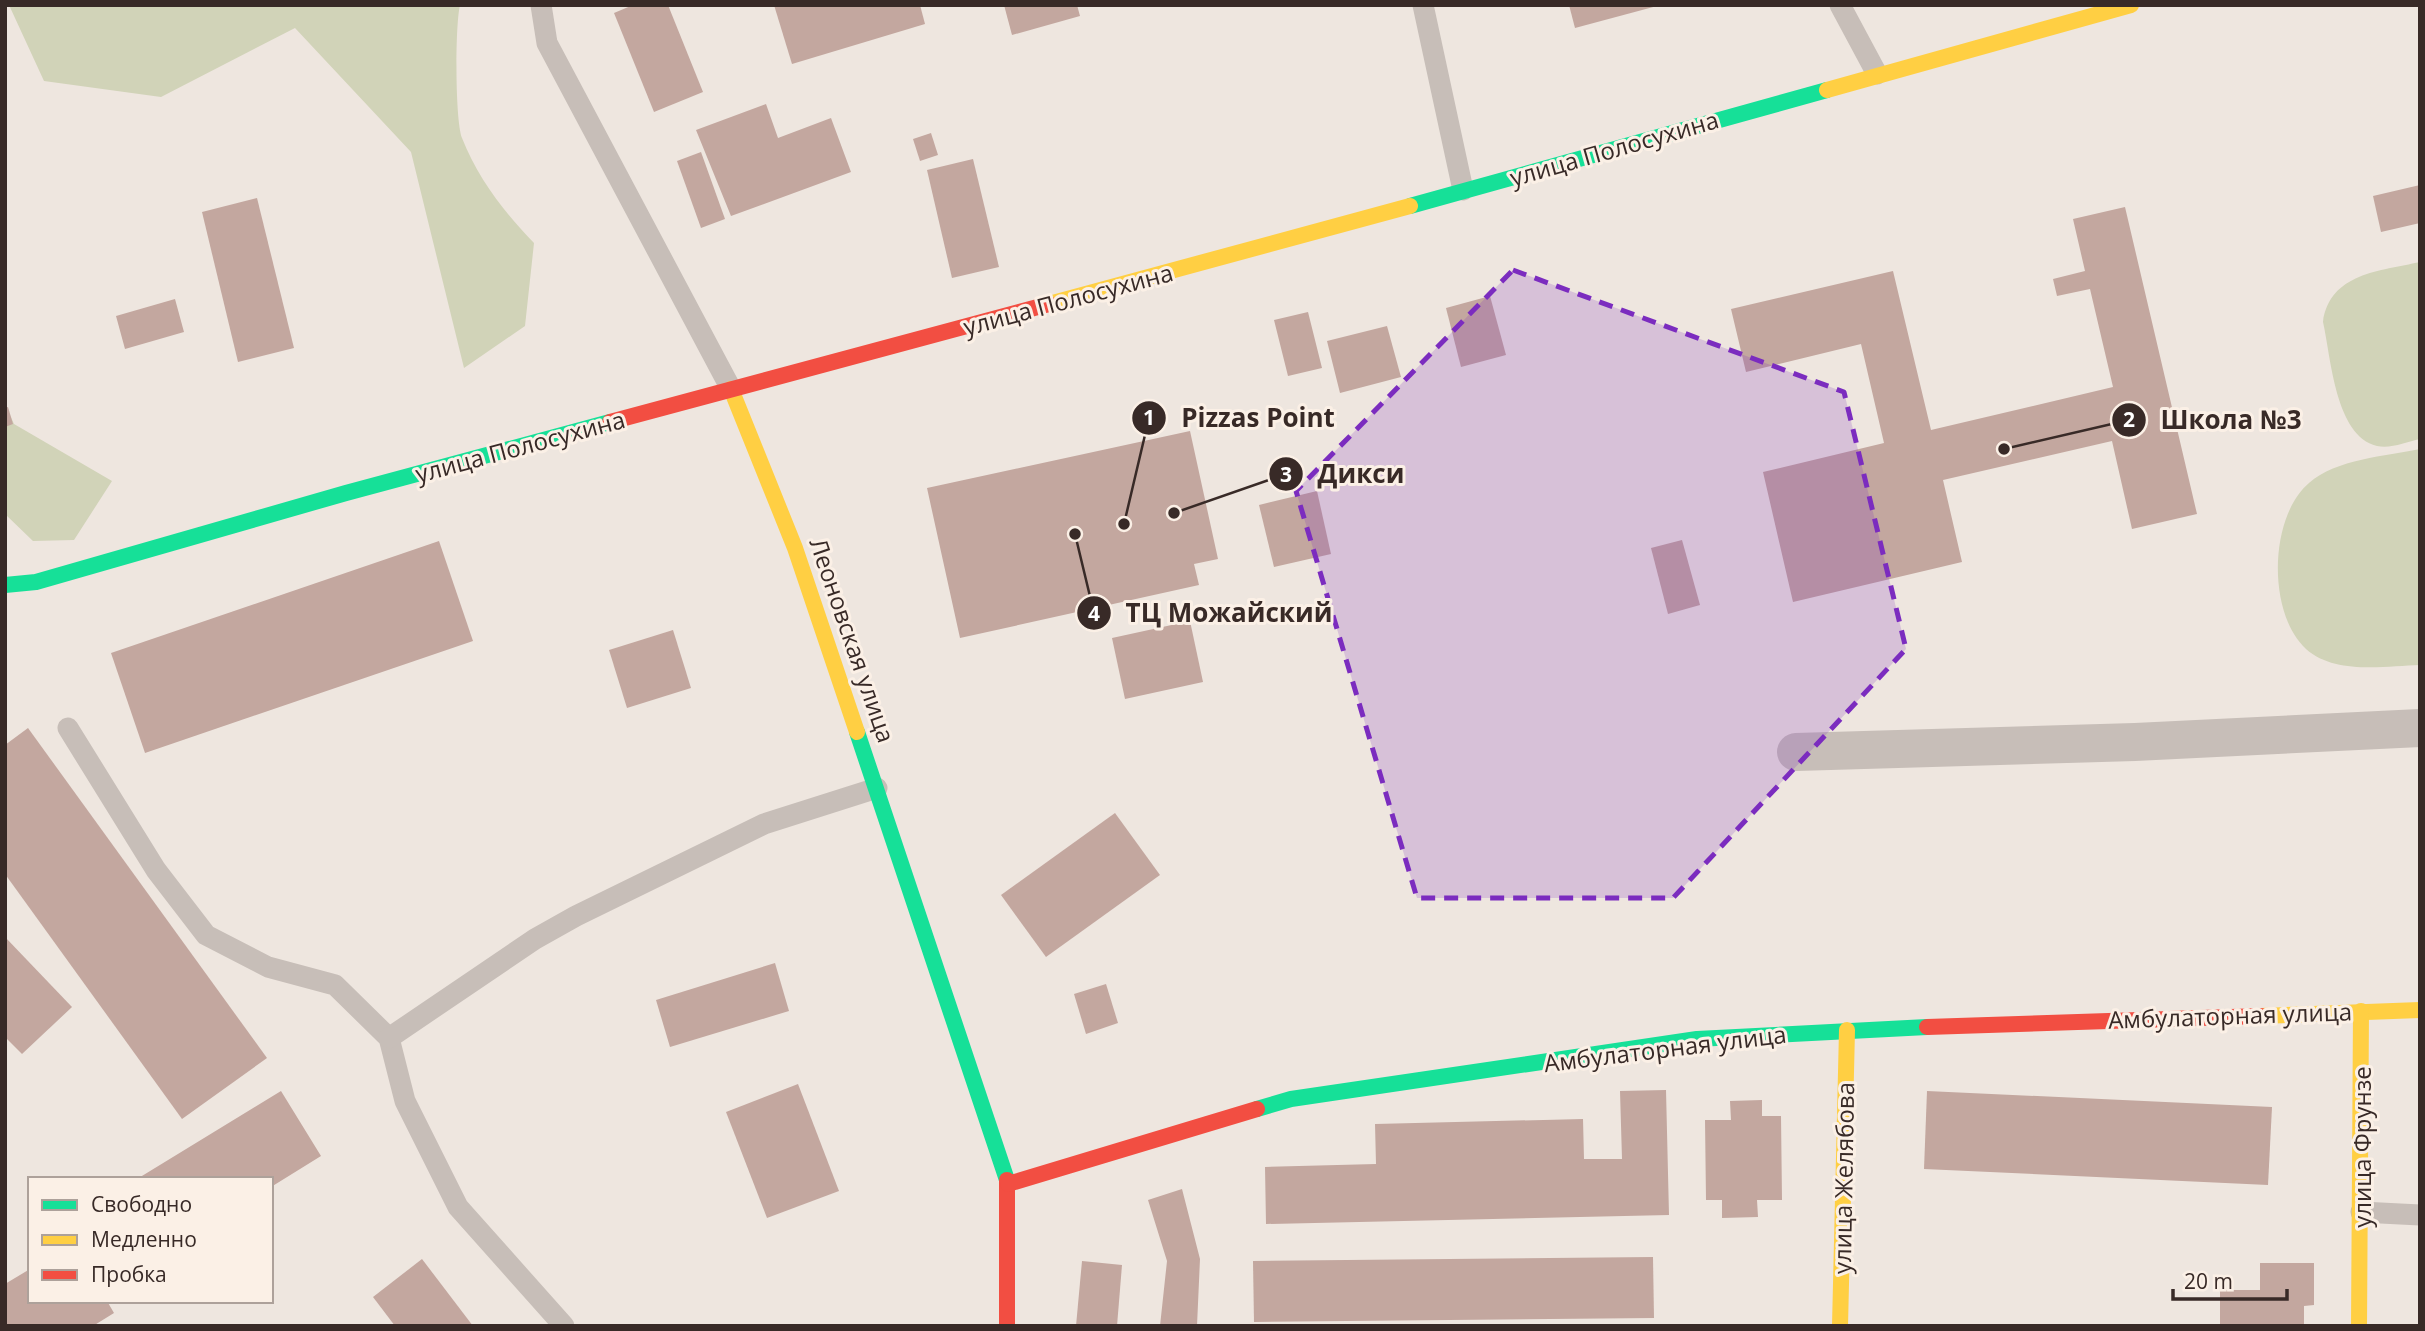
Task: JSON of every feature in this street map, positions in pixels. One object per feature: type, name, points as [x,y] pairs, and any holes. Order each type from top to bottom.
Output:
[{"type":"street","name":"улица Полосухина","points":[[9,588],[1463,190],[2119,7]]},
{"type":"street","name":"Леоновская улица","points":[[731,389],[795,548],[1008,1184],[1007,1326]]},
{"type":"street","points":[[1796,752],[2121,743],[2420,727]]},
{"type":"street","name":"Амбулаторная улица","points":[[1008,1184],[1291,1099],[1697,1038],[1846,1030],[2420,1010]]},
{"type":"street","name":"улица Фрунзе","points":[[2359,1326],[2361,1011]]},
{"type":"street","name":"улица Желябова","points":[[1840,1326],[1846,1030]]},
{"type":"lane","name":"Леоновская улица","points":[[541,5],[547,43],[731,389]]},
{"type":"lane","points":[[1423,5],[1463,190]]},
{"type":"lane","points":[[1840,5],[1877,74]]},
{"type":"lane","points":[[68,728],[156,870],[206,934],[268,967],[335,985],[389,1038],[405,1101],[458,1208],[564,1326]]},
{"type":"lane","points":[[389,1038],[535,939],[576,916],[764,824],[877,788]]},
{"type":"lane","points":[[2361,1212],[2420,1215]]},
{"type":"highlighted area","points":[[1513,270],[1844,392],[1906,649],[1673,898],[1417,898],[1296,491]]},
{"type":"green space","points":[[9,5],[460,5],[457,73],[462,138],[493,195],[534,243],[525,326],[464,368],[411,152],[295,28],[161,97],[44,81]]},
{"type":"green space","points":[[2420,262],[2420,439],[2393,446],[2377,446],[2363,439],[2344,412],[2337,393],[2323,322],[2335,293],[2346,284],[2374,272]]},
{"type":"green space","points":[[5,404],[14,424],[112,481],[74,540],[33,541],[5,514]]},
{"type":"green space","points":[[2420,449],[2420,665],[2361,667],[2331,663],[2306,649],[2293,633],[2284,613],[2279,590],[2278,565],[2286,518],[2296,498],[2320,475],[2362,460]]},
{"type":"building","points":[[633,5],[668,5],[703,92],[654,112],[614,13]]},
{"type":"building","points":[[774,5],[920,5],[925,24],[792,64]]},
{"type":"building","points":[[1004,5],[1077,5],[1080,16],[1012,35]]},
{"type":"building","points":[[1569,5],[1657,5],[1657,6],[1575,28]]},
{"type":"building","points":[[766,104],[778,138],[831,118],[851,172],[731,216],[696,130]]},
{"type":"building","points":[[931,133],[938,155],[920,161],[913,139]]},
{"type":"building","points":[[701,152],[725,219],[701,228],[677,161]]},
{"type":"building","points":[[973,159],[999,267],[952,278],[927,170]]},
{"type":"building","points":[[2420,185],[2420,223],[2381,232],[2373,196]]},
{"type":"building","points":[[257,198],[294,348],[238,362],[202,212]]},
{"type":"building","points":[[2125,207],[2197,514],[2132,529],[2112,441],[1943,480],[1962,562],[1793,602],[1763,472],[1884,443],[1861,344],[1746,372],[1731,309],[1893,271],[1931,430],[2113,387],[2090,289],[2057,296],[2053,279],[2085,271],[2073,219]]},
{"type":"building","points":[[1490,296],[1506,355],[1461,367],[1446,308]]},
{"type":"building","points":[[175,299],[184,332],[125,349],[116,316]]},
{"type":"building","points":[[1308,312],[1322,368],[1288,376],[1274,320]]},
{"type":"building","points":[[1387,326],[1401,377],[1340,393],[1327,341]]},
{"type":"building","points":[[8,407],[13,424],[5,427],[5,408]]},
{"type":"building","points":[[1190,431],[1218,559],[1194,564],[1199,585],[960,638],[927,488]]},
{"type":"building","points":[[1317,491],[1331,554],[1274,567],[1259,505]]},
{"type":"building","points":[[1682,540],[1700,605],[1668,614],[1651,548]]},
{"type":"building","points":[[439,541],[473,641],[145,753],[111,653]]},
{"type":"building","points":[[1190,621],[1203,682],[1125,699],[1112,638]]},
{"type":"building","points":[[673,630],[691,688],[627,708],[609,650]]},
{"type":"building","points":[[28,728],[267,1058],[182,1119],[5,874],[5,745]]},
{"type":"building","points":[[1115,813],[1160,875],[1046,957],[1001,895]]},
{"type":"building","points":[[5,937],[72,1007],[22,1054],[5,1037]]},
{"type":"building","points":[[775,963],[789,1011],[670,1047],[656,1000]]},
{"type":"building","points":[[1106,984],[1118,1023],[1086,1034],[1074,994]]},
{"type":"building","points":[[798,1084],[839,1191],[767,1218],[726,1112]]},
{"type":"building","points":[[1666,1090],[1669,1215],[1266,1224],[1265,1167],[1376,1164],[1375,1124],[1583,1119],[1584,1159],[1622,1159],[1620,1091]]},
{"type":"building","points":[[281,1091],[321,1156],[273,1186],[273,1177],[140,1177]]},
{"type":"building","points":[[1927,1091],[2272,1107],[2268,1185],[1924,1169]]},
{"type":"building","points":[[1762,1100],[1762,1116],[1781,1116],[1782,1200],[1757,1200],[1758,1217],[1722,1218],[1722,1200],[1706,1200],[1705,1120],[1731,1120],[1730,1101]]},
{"type":"building","points":[[1182,1189],[1200,1259],[1197,1326],[1160,1326],[1167,1261],[1148,1200]]},
{"type":"building","points":[[1653,1257],[1654,1318],[1254,1322],[1253,1261]]},
{"type":"building","points":[[422,1259],[473,1326],[395,1326],[373,1297]]},
{"type":"building","points":[[1082,1261],[1122,1265],[1117,1326],[1076,1326]]},
{"type":"building","points":[[2260,1263],[2314,1263],[2314,1305],[2304,1306],[2304,1326],[2220,1326],[2220,1290],[2260,1290]]},
{"type":"building","points":[[28,1270],[28,1303],[108,1303],[114,1313],[93,1326],[5,1326],[5,1284]]},
{"type":"traffic: fast","points":[[1410,206],[1827,90]]},
{"type":"traffic: fast","points":[[5,585],[36,582],[346,493],[610,422]]},
{"type":"traffic: fast","points":[[857,732],[1007,1180]]},
{"type":"traffic: fast","points":[[1257,1109],[1291,1099],[1697,1039],[1927,1027]]},
{"type":"traffic: slow","points":[[1827,90],[2131,5]]},
{"type":"traffic: slow","points":[[1049,304],[1410,206]]},
{"type":"traffic: slow","points":[[731,389],[795,548],[857,732]]},
{"type":"traffic: slow","points":[[2261,1016],[2420,1010]]},
{"type":"traffic: slow","points":[[2359,1326],[2361,1011]]},
{"type":"traffic: slow","points":[[1840,1326],[1847,1030]]},
{"type":"traffic: jam","points":[[610,422],[1049,304]]},
{"type":"traffic: jam","points":[[1927,1027],[2261,1016]]},
{"type":"traffic: jam","points":[[1008,1184],[1257,1109]]},
{"type":"traffic: jam","points":[[1007,1180],[1007,1326]]},
{"type":"place","name":"Школа №3","points":[[2004,449]]},
{"type":"place","name":"Дикси","points":[[1174,513]]},
{"type":"place","name":"Pizzas Point","points":[[1124,524]]},
{"type":"place","name":"ТЦ Можайский","points":[[1075,534]]}]
